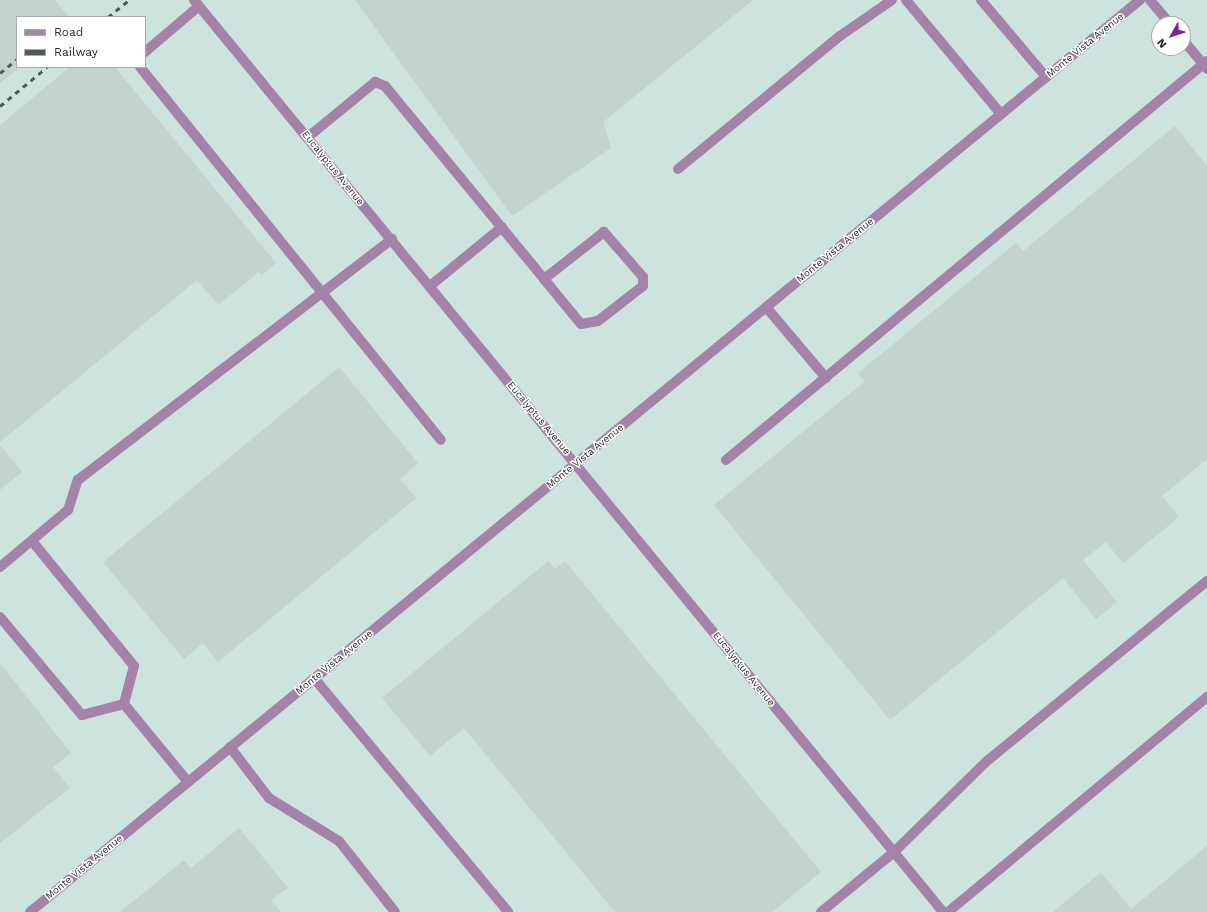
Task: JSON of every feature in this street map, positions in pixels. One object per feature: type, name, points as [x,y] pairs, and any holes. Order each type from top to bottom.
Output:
[{"type":"street","points":[[678,169],[840,36],[892,0]]},
{"type":"street","points":[[906,0],[1001,114]]},
{"type":"street","points":[[981,0],[1046,77]]},
{"type":"street","name":"Monte Vista Avenue","points":[[30,912],[1140,0]]},
{"type":"street","points":[[1150,0],[1163,16]]},
{"type":"street","points":[[146,51],[197,3]]},
{"type":"street","name":"Eucalyptus Avenue","points":[[197,3],[943,912]]},
{"type":"street","points":[[726,460],[1206,65],[1191,49]]},
{"type":"street","points":[[141,68],[321,293],[442,440]]},
{"type":"street","points":[[308,138],[375,82],[385,86],[581,324],[598,321],[643,286],[643,277],[604,232],[544,279]]},
{"type":"street","points":[[430,286],[502,227]]},
{"type":"street","points":[[0,567],[68,510],[78,480],[392,239]]},
{"type":"street","points":[[766,307],[826,378]]},
{"type":"street","points":[[32,541],[134,666],[124,704]]},
{"type":"street","points":[[821,912],[894,852],[987,761],[1207,581]]},
{"type":"street","points":[[0,616],[82,715],[124,704]]},
{"type":"street","points":[[314,678],[508,912]]},
{"type":"street","points":[[948,912],[1207,697]]},
{"type":"street","points":[[124,704],[188,782]]},
{"type":"street","points":[[230,747],[269,798],[339,841],[395,912]]},
{"type":"shaded area","points":[[0,0],[1207,0],[1207,912],[0,912]]},
{"type":"building","points":[[0,0],[55,0],[68,16],[16,16],[16,68],[19,68],[0,83]]},
{"type":"building","points":[[355,0],[753,0],[603,122],[611,148],[512,216]]},
{"type":"building","points":[[69,68],[116,68],[276,263],[262,275],[259,272],[218,305],[197,280],[0,442],[0,125]]},
{"type":"building","points":[[1175,126],[1207,166],[1207,459],[1162,496],[1179,517],[1123,563],[1106,542],[1083,560],[1117,602],[1096,619],[1063,578],[890,720],[714,505],[865,381],[858,373],[1016,243],[1023,251]]},
{"type":"building","points":[[339,367],[418,463],[400,479],[416,498],[218,662],[203,643],[184,659],[103,562]]},
{"type":"building","points":[[0,445],[22,472],[0,490]]},
{"type":"building","points":[[548,561],[555,569],[565,561],[821,872],[772,912],[615,912],[464,728],[430,756],[382,698]]},
{"type":"building","points":[[0,663],[71,753],[53,767],[70,788],[0,843]]},
{"type":"building","points":[[239,828],[288,888],[271,900],[281,912],[120,912],[184,860],[191,868]]},
{"type":"building","points":[[1207,846],[1207,912],[1053,912],[1101,872],[1131,909]]},
{"type":"railway","points":[[109,16],[129,0]]},
{"type":"railway","points":[[0,73],[16,60]]},
{"type":"railway","points":[[0,106],[46,68]]}]
